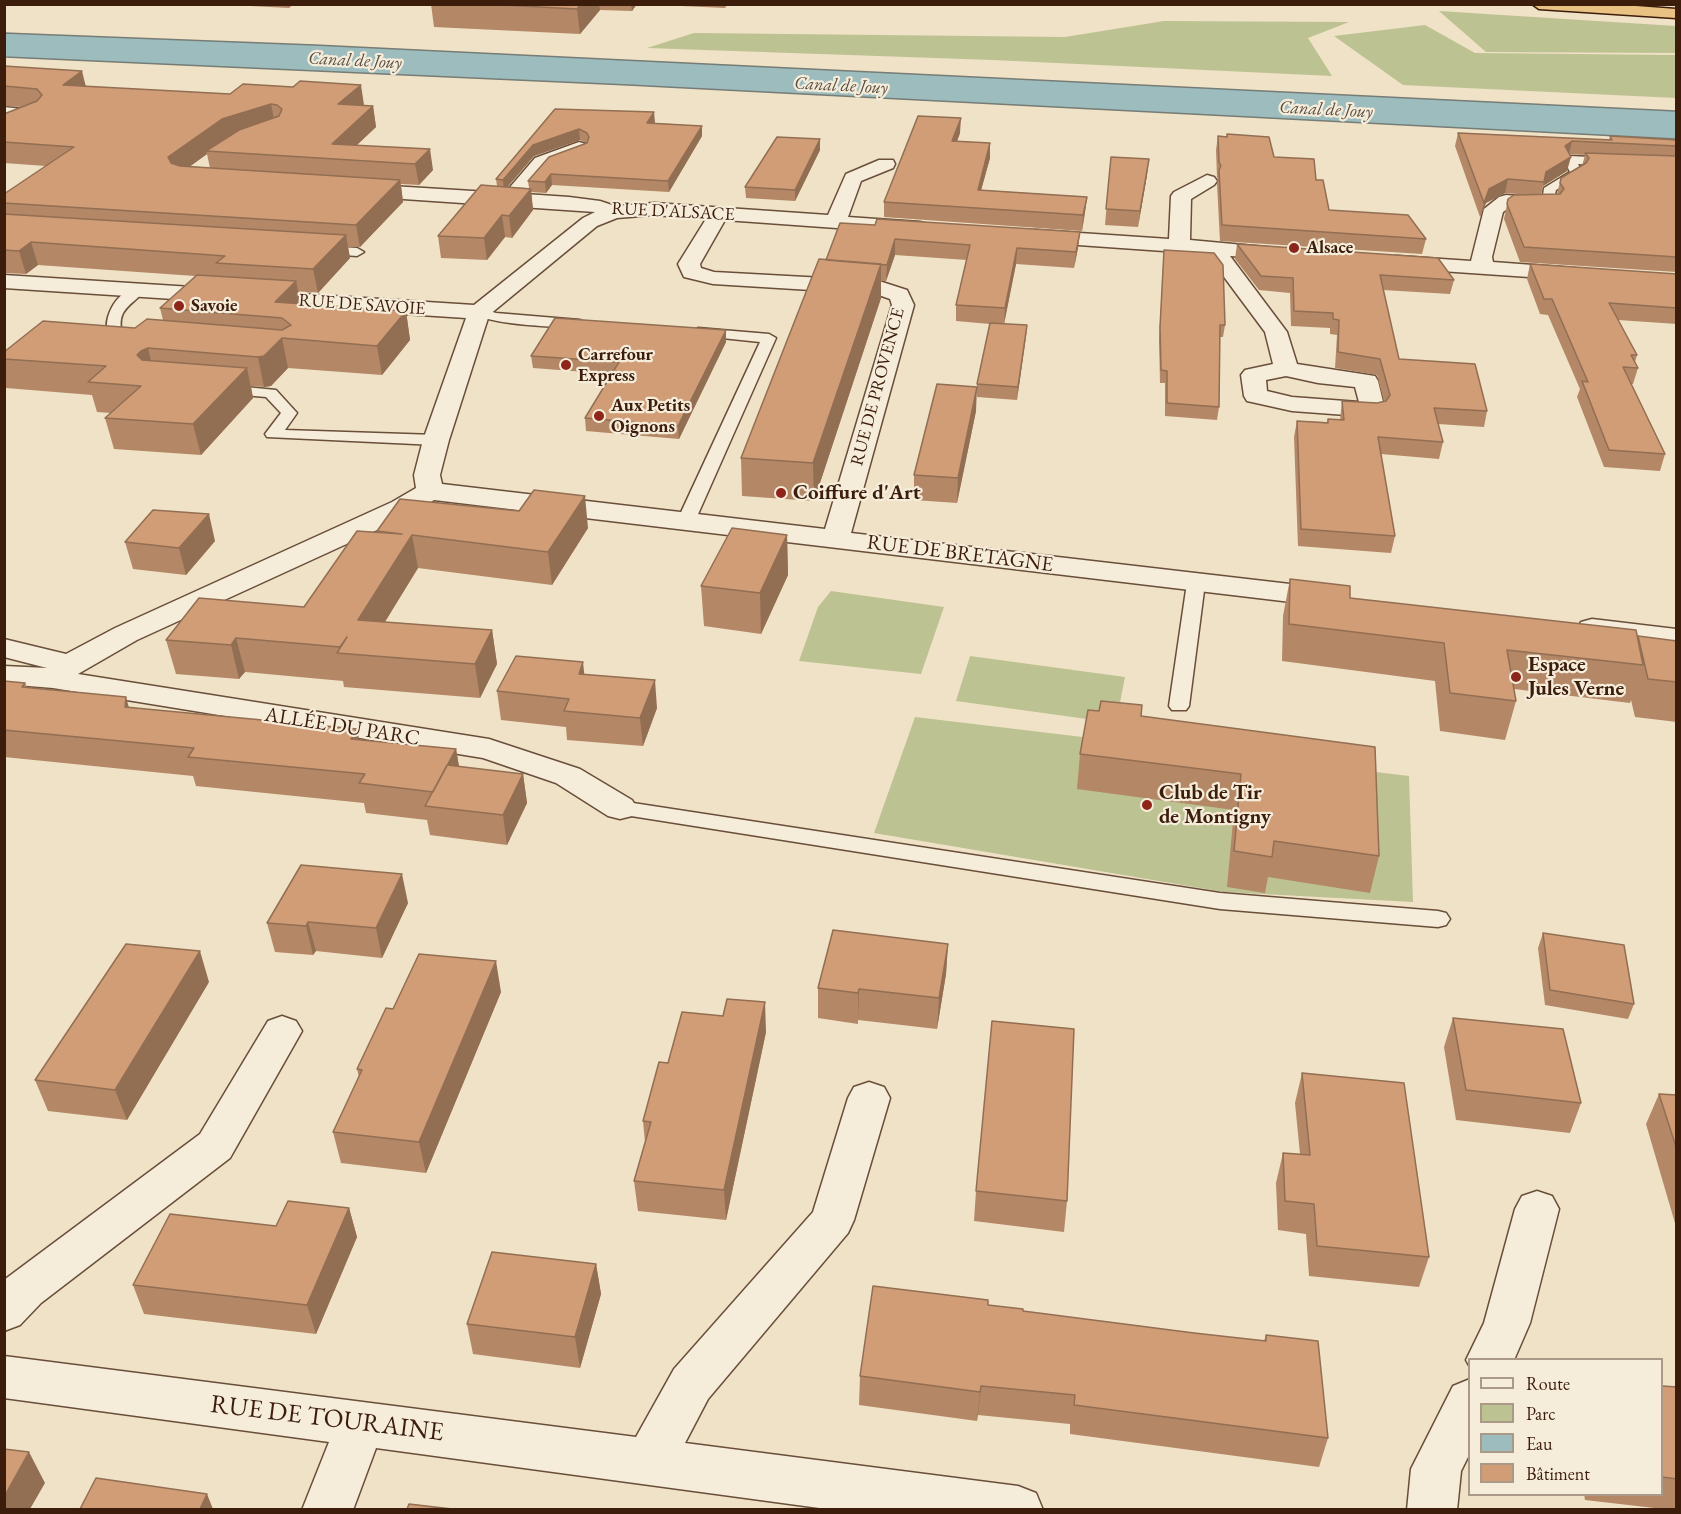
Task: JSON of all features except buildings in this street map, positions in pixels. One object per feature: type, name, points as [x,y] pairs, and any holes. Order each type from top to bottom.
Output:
[{"type":"highway","points":[[1539,4],[1677,14]]},
{"type":"street","points":[[4,112],[36,115],[4,130]]},
{"type":"street","points":[[510,199],[542,162],[579,148]]},
{"type":"street","points":[[836,222],[853,178],[886,164]]},
{"type":"street","points":[[1179,246],[1181,196],[1207,181]]},
{"type":"street","name":"RUE D'ALSACE","points":[[336,188],[587,205],[613,212],[654,209],[940,229]]},
{"type":"street","points":[[1483,268],[1481,257],[1494,209],[1506,201],[1548,203]]},
{"type":"street","points":[[61,672],[126,634],[402,508],[430,491],[427,475],[436,440],[479,312],[590,222],[613,212]]},
{"type":"street","name":"RUE DE PROVENCE","points":[[719,213],[689,264],[692,272],[713,278],[879,288],[899,295],[903,305],[836,538]]},
{"type":"street","points":[[1010,234],[1305,255]]},
{"type":"street","points":[[1214,249],[1276,332],[1286,369]]},
{"type":"street","points":[[1376,260],[1598,276]]},
{"type":"street","name":"RUE DE SAVOIE","points":[[4,281],[479,312]]},
{"type":"street","name":"RUE DE BRETAGNE","points":[[430,491],[1365,602]]},
{"type":"street","points":[[1561,624],[1677,638]]},
{"type":"street","name":"ALLÉE DU PARC","points":[[4,648],[61,672],[126,693],[489,750],[568,776],[620,808]]},
{"type":"street","name":"ALLÉE DU PARC","points":[[4,675],[61,672]]},
{"type":"street","points":[[4,1311],[25,1289],[214,1146],[282,1031]]},
{"type":"street","points":[[649,1462],[691,1384],[832,1220],[870,1098]]},
{"type":"street","points":[[1490,1358],[1508,1323],[1537,1209]]},
{"type":"street","name":"RUE DE TOURAINE","points":[[4,1377],[1018,1509]]},
{"type":"street","points":[[1432,1509],[1436,1469],[1468,1405]]},
{"type":"street","points":[[327,1509],[361,1424]]},
{"type":"lane","points":[[1548,203],[1550,188],[1577,173],[1570,160],[1617,162]]},
{"type":"lane","points":[[311,249],[357,252]]},
{"type":"lane","points":[[138,290],[115,310],[112,326],[116,339],[139,341]]},
{"type":"lane","points":[[479,312],[495,317],[599,325]]},
{"type":"lane","points":[[678,331],[769,338],[686,521]]},
{"type":"lane","points":[[213,389],[271,393],[289,413],[273,434],[436,440]]},
{"type":"lane","points":[[1179,706],[1196,583]]},
{"type":"lane","points":[[620,808],[1220,901],[1438,919]]},
{"type":"green space","points":[[1439,11],[1676,26],[1676,53],[1486,52]]},
{"type":"green space","points":[[1164,21],[1349,22],[1308,38],[1332,76],[993,60],[647,48],[694,33],[1065,37]]},
{"type":"green space","points":[[1425,25],[1475,53],[1676,55],[1676,98],[1403,85],[1334,36]]},
{"type":"green space","points":[[831,591],[944,607],[921,674],[799,661],[818,607]]},
{"type":"green space","points":[[970,656],[1125,677],[1116,723],[956,701]]},
{"type":"green space","name":"Club de Tir de Montigny","points":[[915,717],[1409,776],[1413,902],[1224,892],[874,833]]},
{"type":"water","name":"Canal de Jouy","points":[[4,33],[315,45],[1676,111],[1676,139],[628,85],[5,57]]},
{"type":"place","name":"Alsace","points":[[1294,248]]},
{"type":"place","name":"Savoie","points":[[179,306]]},
{"type":"place","name":"Carrefour Express","points":[[566,365]]},
{"type":"place","name":"Aux Petits Oignons","points":[[599,416]]},
{"type":"place","name":"Coiffure d'Art","points":[[781,493]]},
{"type":"place","name":"Espace Jules Verne","points":[[1516,677]]},
{"type":"place","name":"Club de Tir de Montigny","points":[[1147,805]]}]
